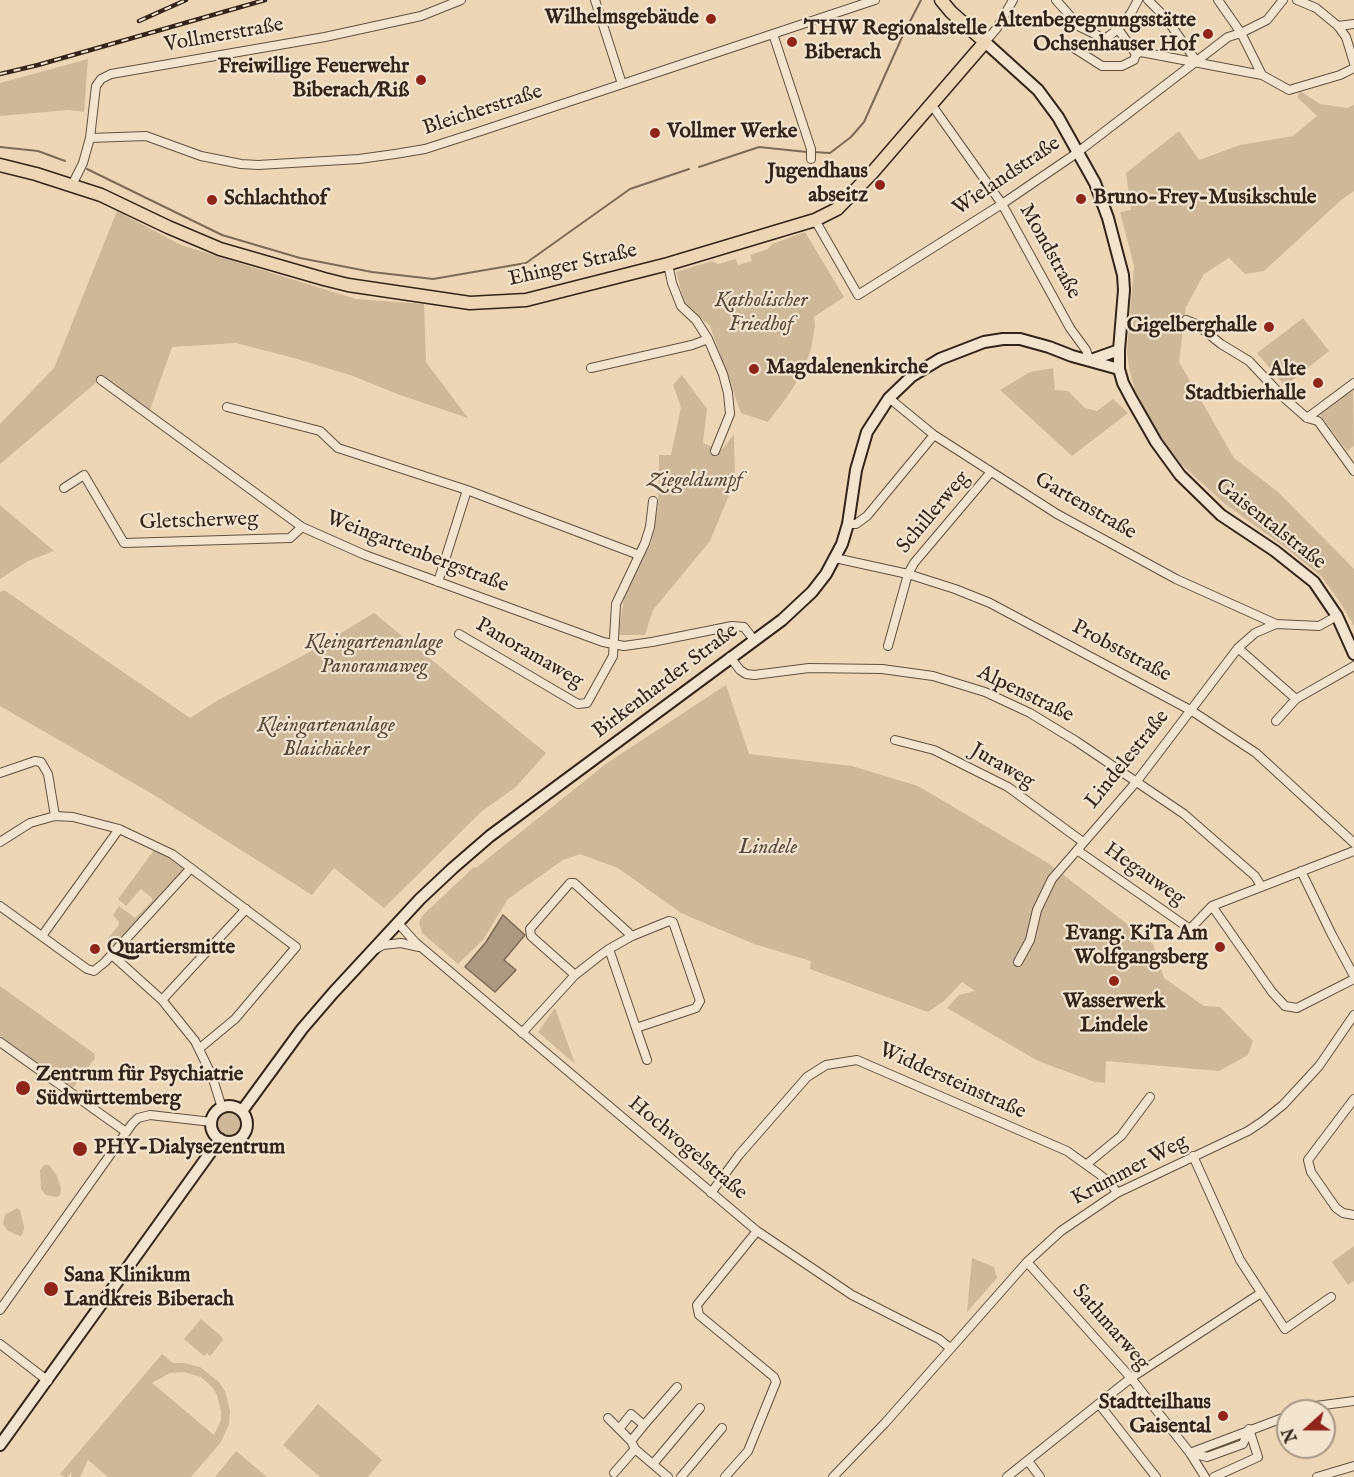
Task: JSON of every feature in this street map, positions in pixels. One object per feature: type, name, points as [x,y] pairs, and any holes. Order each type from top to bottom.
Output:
[{"type":"main road","points":[[941,0],[951,12],[1038,90],[1058,117],[1101,196],[1123,275],[1119,369]]},
{"type":"main road","name":"Ehinger Straße","points":[[0,165],[72,185],[120,203],[198,240],[248,258],[348,285],[470,303],[526,300],[668,264],[827,215],[843,204],[985,42]]},
{"type":"main road","name":"Birkenharder Straße","points":[[220,1139],[232,1141],[242,1136],[247,1121],[242,1112],[302,1029],[398,923],[445,876],[490,836],[782,620],[812,592],[835,558],[848,524],[856,470],[867,432],[889,398],[912,376],[931,365],[984,342],[1003,339],[1020,339],[1119,369]]},
{"type":"main road","points":[[1090,361],[1119,350]]},
{"type":"main road","name":"Gaisentalstraße","points":[[1119,369],[1128,392],[1156,442],[1180,475],[1221,514],[1275,551],[1314,582],[1337,616],[1353,647]]},
{"type":"main road","points":[[0,1445],[220,1139],[214,1132],[212,1122],[215,1114],[222,1108],[232,1107],[242,1112]]},
{"type":"street","name":"Vollmerstraße","points":[[72,185],[83,163],[90,138],[96,86],[101,79],[111,74],[378,26],[421,16],[461,0]]},
{"type":"street","points":[[595,0],[622,84]]},
{"type":"street","name":"Bleicherstraße","points":[[90,138],[146,136],[201,156],[258,165],[359,159],[424,149],[875,0]]},
{"type":"street","points":[[985,42],[997,28],[1012,0]]},
{"type":"street","points":[[1056,0],[1080,27],[1106,39],[1118,29],[1138,0]]},
{"type":"street","points":[[1148,0],[1165,17],[1197,62]]},
{"type":"street","points":[[1218,0],[1241,33],[1262,75]]},
{"type":"street","name":"Wielandstraße","points":[[815,220],[858,295],[1002,204],[1078,151],[1228,37],[1267,20],[1283,0]]},
{"type":"street","points":[[1297,0],[1316,8],[1338,26],[1346,37],[1354,63]]},
{"type":"street","points":[[1316,8],[1321,0]]},
{"type":"street","points":[[1338,26],[1354,24]]},
{"type":"street","points":[[1118,29],[1136,54]]},
{"type":"street","points":[[773,34],[811,149],[811,159]]},
{"type":"street","points":[[1070,45],[1102,66],[1122,66],[1134,60],[1136,54]]},
{"type":"street","points":[[1136,54],[1141,52],[1262,75],[1289,90],[1340,75],[1354,68]]},
{"type":"street","name":"Mondstraße","points":[[931,104],[1002,204],[1070,328],[1086,350],[1090,361]]},
{"type":"street","points":[[668,264],[681,306],[696,320],[708,339],[723,374],[730,414],[715,451]]},
{"type":"street","points":[[1186,320],[1196,324],[1221,344],[1249,361],[1306,418],[1318,422],[1354,471]]},
{"type":"street","points":[[591,368],[692,345],[708,339]]},
{"type":"street","name":"Weingartenbergstraße","points":[[102,380],[302,528],[365,555],[603,642],[624,646],[732,626],[744,627],[754,640]]},
{"type":"street","points":[[1306,418],[1354,383]]},
{"type":"street","name":"Gartenstraße","points":[[889,398],[934,435],[1057,514],[1176,579],[1276,624]]},
{"type":"street","points":[[227,407],[320,431],[338,448],[467,490],[639,555]]},
{"type":"street","points":[[848,524],[856,524],[867,516],[934,435]]},
{"type":"street","name":"Schillerweg","points":[[888,645],[908,574],[914,563],[990,473]]},
{"type":"street","name":"Gletscherweg","points":[[64,488],[84,475],[124,543],[290,538],[302,528]]},
{"type":"street","points":[[438,582],[467,490]]},
{"type":"street","points":[[614,644],[616,604],[645,543],[650,527],[652,501]]},
{"type":"street","name":"Probststraße","points":[[835,558],[908,574],[990,603],[1192,711],[1256,753],[1354,843]]},
{"type":"street","points":[[1276,624],[1319,626],[1337,616]]},
{"type":"street","name":"Lindelestraße","points":[[1018,962],[1030,940],[1037,910],[1052,879],[1137,781],[1238,648],[1255,633],[1276,624]]},
{"type":"street","name":"Panoramaweg","points":[[459,634],[581,705],[590,700],[613,656],[614,644]]},
{"type":"street","points":[[1238,648],[1296,699]]},
{"type":"street","name":"Alpenstraße","points":[[730,657],[740,670],[754,675],[809,668],[843,667],[933,676],[964,685],[1030,713],[1137,781],[1184,814],[1256,876],[1261,886]]},
{"type":"street","points":[[1276,721],[1296,699],[1354,666]]},
{"type":"street","name":"Juraweg","points":[[895,740],[934,750],[1008,787],[1083,842]]},
{"type":"street","points":[[0,773],[35,761],[41,762],[48,774],[55,816]]},
{"type":"street","points":[[0,842],[30,823],[55,816],[73,817],[119,829],[154,844],[191,868],[296,947],[240,1014],[200,1048]]},
{"type":"street","points":[[42,936],[119,829]]},
{"type":"street","name":"Hegauweg","points":[[1077,850],[1190,929],[1212,906]]},
{"type":"street","points":[[1301,871],[1354,978],[1297,1008],[1285,1006],[1272,992],[1212,906],[1261,886],[1354,851]]},
{"type":"street","points":[[0,906],[91,971],[98,969],[112,955],[191,868]]},
{"type":"street","points":[[575,975],[531,936],[530,929],[570,884],[574,883],[632,936]]},
{"type":"street","points":[[162,1000],[246,909]]},
{"type":"street","points":[[522,1033],[575,975],[609,949],[632,936],[669,921],[673,922],[700,1001],[696,1008],[636,1028]]},
{"type":"street","name":"Hochvogelstraße","points":[[398,923],[422,948],[757,1231],[852,1295],[939,1339],[950,1348]]},
{"type":"street","points":[[372,951],[383,945],[401,943],[422,948]]},
{"type":"street","points":[[609,949],[646,1060]]},
{"type":"street","points":[[112,955],[162,1000],[200,1048],[222,1108]]},
{"type":"street","name":"Krummer Weg","points":[[833,1477],[885,1423],[1028,1262],[1070,1224],[1117,1193],[1248,1131],[1283,1105],[1319,1066],[1354,1015]]},
{"type":"street","points":[[0,1042],[126,1132]]},
{"type":"street","name":"Widdersteinstraße","points":[[711,1193],[739,1155],[807,1077],[826,1065],[857,1060],[1067,1151],[1087,1164],[1112,1185],[1117,1193]]},
{"type":"street","points":[[1087,1164],[1121,1136],[1150,1097]]},
{"type":"street","points":[[1354,1099],[1308,1160],[1311,1172],[1336,1208],[1342,1213],[1354,1215]]},
{"type":"street","points":[[0,1310],[138,1118],[150,1115],[212,1122]]},
{"type":"street","points":[[1193,1156],[1240,1260],[1285,1329],[1331,1297]]},
{"type":"street","points":[[725,1477],[748,1450],[776,1382],[774,1377],[699,1315],[697,1305],[757,1231]]},
{"type":"street","name":"Sathmarweg","points":[[1028,1262],[1131,1378],[1191,1453],[1205,1477]]},
{"type":"street","points":[[1007,1477],[1131,1378],[1240,1309],[1261,1293]]},
{"type":"street","points":[[0,1344],[48,1381]]},
{"type":"street","points":[[631,1441],[677,1387]]},
{"type":"street","points":[[1336,1403],[1354,1401]]},
{"type":"street","points":[[1100,1404],[1156,1477]]},
{"type":"street","points":[[653,1464],[700,1408]]},
{"type":"street","points":[[619,1429],[631,1414],[644,1425]]},
{"type":"street","points":[[608,1418],[631,1441],[635,1449],[668,1477]]},
{"type":"street","points":[[1191,1453],[1276,1420]]},
{"type":"street","points":[[681,1477],[722,1428]]},
{"type":"street","points":[[1214,1477],[1258,1457],[1249,1429]]},
{"type":"street","points":[[614,1473],[635,1449]]},
{"type":"street","points":[[1028,1461],[1040,1477]]},
{"type":"street","points":[[1317,1477],[1354,1466]]},
{"type":"green space","points":[[88,59],[84,112],[68,110],[0,116],[0,83]]},
{"type":"green space","points":[[1300,91],[1320,104],[1347,108],[1354,105],[1354,191],[1340,201],[1264,271],[1245,274],[1229,258],[1204,274],[1186,307],[1179,362],[1234,458],[1278,492],[1354,569],[1354,626],[1321,576],[1225,504],[1181,464],[1160,436],[1135,391],[1127,351],[1134,266],[1120,212],[1131,210],[1126,173],[1179,131],[1199,160],[1240,145],[1293,136],[1317,116],[1297,97]]},
{"type":"green space","points":[[117,211],[181,245],[356,299],[424,304],[426,362],[468,418],[353,376],[236,343],[172,347],[150,410],[104,376],[0,464],[0,424],[54,368]]},
{"type":"green space","name":"Katholischer Friedhof","points":[[805,232],[844,297],[814,317],[815,326],[811,349],[803,372],[768,422],[741,413],[710,326],[685,304],[676,272],[712,261],[718,264],[736,259],[738,265],[752,261],[750,255]]},
{"type":"green space","points":[[1303,318],[1329,351],[1285,386],[1257,353]]},
{"type":"green space","points":[[1053,368],[1055,390],[1068,391],[1085,408],[1097,411],[1113,399],[1128,413],[1072,456],[1000,390],[1030,372]]},
{"type":"green space","name":"Ziegeldumpf","points":[[682,375],[707,409],[703,443],[721,451],[734,434],[735,481],[710,541],[653,610],[645,635],[618,635],[625,593],[651,543],[658,507],[659,455],[671,455],[681,407],[673,385]]},
{"type":"green space","points":[[1353,389],[1354,446],[1347,451],[1319,413]]},
{"type":"green space","points":[[0,505],[54,551],[28,561],[0,579]]},
{"type":"green space","points":[[4,590],[190,718],[220,699],[308,653],[374,613],[546,753],[516,787],[482,811],[384,908],[334,868],[312,895],[154,795],[0,706],[0,592]]},
{"type":"green space","name":"Lindele","points":[[726,685],[749,754],[852,766],[918,786],[1048,863],[1153,944],[1164,978],[1204,1006],[1220,1007],[1253,1041],[1248,1055],[1219,1071],[1106,1061],[1105,1083],[1095,1082],[1038,1061],[947,1008],[959,995],[975,991],[962,982],[944,1001],[928,1012],[810,969],[811,961],[754,944],[681,913],[618,868],[580,854],[563,860],[508,899],[483,940],[458,964],[422,933],[419,922],[423,915],[474,867],[476,868],[607,763]]},
{"type":"green space","points":[[155,849],[182,864],[183,873],[115,946],[108,938],[119,925],[113,915],[119,906],[135,918],[152,901],[152,898],[141,889],[126,906],[118,899]]},
{"type":"green space","points":[[0,986],[95,1054],[95,1058],[73,1088],[0,1036]]},
{"type":"green space","points":[[555,1008],[575,1064],[538,1032]]},
{"type":"green space","points":[[230,1111],[239,1115],[243,1124],[239,1133],[230,1137],[221,1133],[217,1124],[221,1115]]},
{"type":"green space","points":[[44,1165],[49,1165],[57,1176],[61,1188],[60,1195],[57,1197],[46,1195],[41,1189],[40,1170]]},
{"type":"green space","points":[[17,1208],[20,1210],[24,1227],[20,1236],[8,1231],[3,1224],[5,1215]]},
{"type":"green space","points":[[1354,1246],[1354,1281],[1348,1285],[1332,1262]]},
{"type":"green space","points":[[972,1258],[994,1267],[997,1278],[967,1312]]},
{"type":"green space","points":[[201,1319],[223,1340],[210,1356],[207,1353],[204,1356],[184,1339]]},
{"type":"green space","points":[[162,1354],[173,1363],[200,1367],[219,1382],[225,1391],[230,1411],[229,1424],[221,1442],[191,1477],[108,1477],[88,1460],[80,1477],[71,1477],[72,1472],[67,1477],[60,1474]],"holes":[[[184,1372],[201,1377],[217,1395],[221,1411],[221,1420],[214,1435],[152,1383],[170,1373]]]},
{"type":"green space","points":[[318,1404],[382,1460],[368,1477],[320,1477],[283,1445]]},
{"type":"green space","points":[[236,1451],[267,1477],[215,1477]]},
{"type":"shaded area","points":[[503,915],[525,935],[504,960],[516,970],[495,992],[465,967],[486,942]]},
{"type":"waterway","points":[[813,152],[830,153],[851,137],[864,122],[921,0]]},
{"type":"waterway","points":[[0,147],[38,151],[65,161]]},
{"type":"waterway","points":[[699,167],[759,147],[807,152]]},
{"type":"waterway","points":[[87,169],[222,235],[300,258],[372,272],[433,279],[526,263],[630,189],[689,169]]},
{"type":"railway","points":[[139,21],[186,0]]},
{"type":"railway","points":[[0,74],[265,0]]},
{"type":"place","name":"Wilhelmsgebäude","points":[[711,19]]},
{"type":"place","name":"Altenbegegnungsstätte Ochsenhauser Hof","points":[[1208,34]]},
{"type":"place","name":"THW Regionalstelle Biberach","points":[[792,42]]},
{"type":"place","name":"Freiwillige Feuerwehr Biberach/Riß","points":[[421,80]]},
{"type":"place","name":"Vollmer Werke","points":[[655,133]]},
{"type":"place","name":"Jugendhaus abseitz","points":[[880,185]]},
{"type":"place","name":"Bruno-Frey-Musikschule","points":[[1081,199]]},
{"type":"place","name":"Schlachthof","points":[[212,200]]},
{"type":"place","name":"Gigelberghalle","points":[[1269,327]]},
{"type":"place","name":"Magdalenenkirche","points":[[754,369]]},
{"type":"place","name":"Alte Stadtbierhalle","points":[[1318,383]]},
{"type":"place","name":"Evang. KiTa Am Wolfgangsberg","points":[[1220,947]]},
{"type":"place","name":"Quartiersmitte","points":[[95,949]]},
{"type":"place","name":"Wasserwerk Lindele","points":[[1114,981]]},
{"type":"place","name":"Zentrum für Psychiatrie Südwürttemberg","points":[[23,1088]]},
{"type":"place","name":"PHY-Dialysezentrum","points":[[80,1149]]},
{"type":"place","name":"Sana Klinikum Landkreis Biberach","points":[[51,1289]]},
{"type":"place","name":"Stadtteilhaus Gaisental","points":[[1223,1416]]},
{"type":"park label","name":"Kleingartenanlage Panoramaweg","points":[[374,656]]},
{"type":"park label","name":"Kleingartenanlage Blaichäcker","points":[[326,739]]}]
